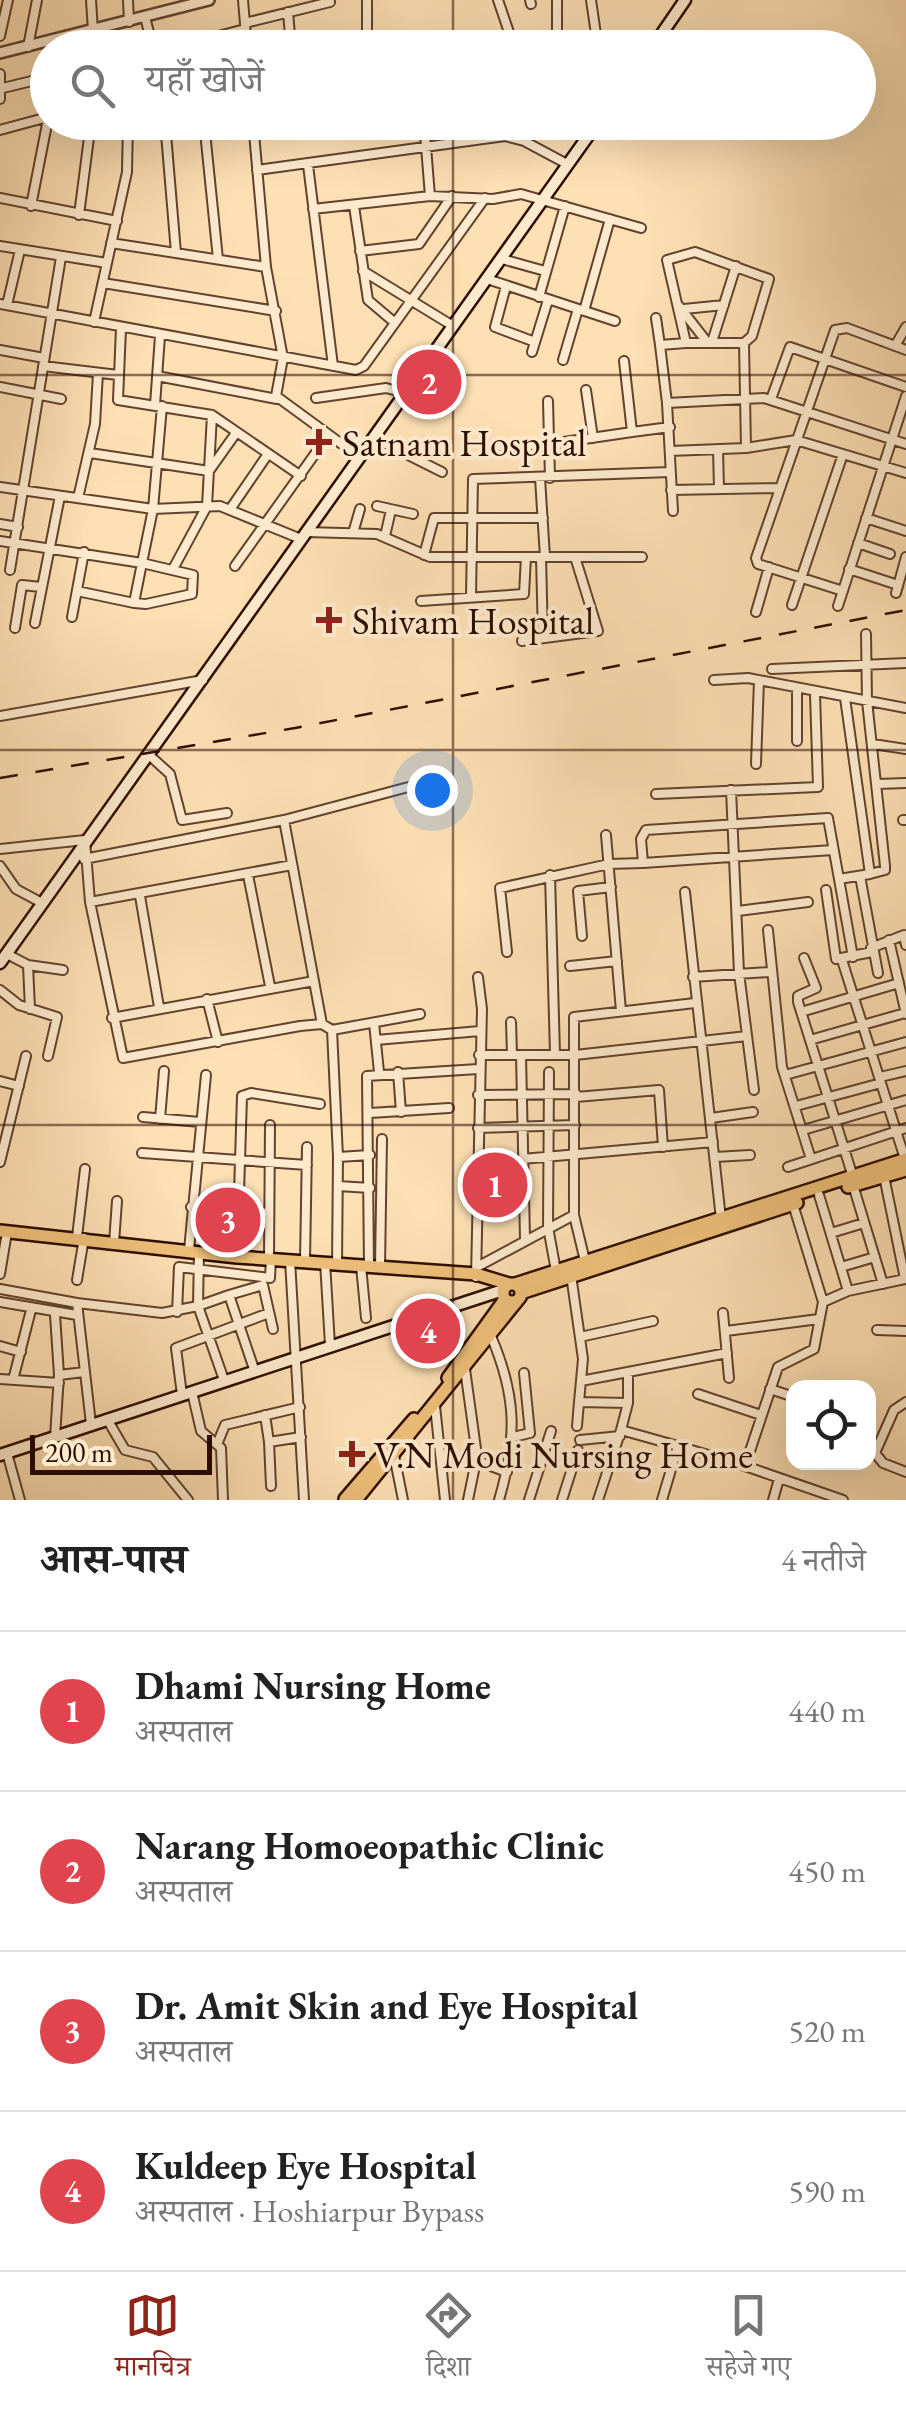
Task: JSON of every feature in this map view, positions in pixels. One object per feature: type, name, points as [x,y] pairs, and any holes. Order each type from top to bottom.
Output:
[{"type":"main road","points":[[664,30],[685,0]]},
{"type":"main road","points":[[4,952],[584,140]]},
{"type":"main road","points":[[349,1500],[394,1455],[434,1406],[512,1293],[556,1271],[721,1219],[819,1195],[905,1159]]},
{"type":"main road","points":[[3,1454],[443,1309],[570,1275],[853,1181],[906,1170]]},
{"type":"main road","points":[[4,1232],[237,1257],[474,1273],[512,1293]]},
{"type":"main road","points":[[349,1500],[491,1336],[512,1293]]},
{"type":"street","points":[[0,36],[8,0]]},
{"type":"street","points":[[31,30],[37,0]]},
{"type":"street","points":[[91,0],[93,30]]},
{"type":"street","points":[[128,0],[129,22]]},
{"type":"street","points":[[97,30],[209,0]]},
{"type":"street","points":[[243,0],[245,30]]},
{"type":"street","points":[[367,0],[367,30]]},
{"type":"street","points":[[498,0],[508,30]]},
{"type":"street","points":[[557,0],[558,30]]},
{"type":"street","points":[[591,0],[595,30]]},
{"type":"street","points":[[235,30],[330,2]]},
{"type":"street","points":[[288,12],[290,30]]},
{"type":"street","points":[[145,17],[149,30]]},
{"type":"street","points":[[0,54],[28,47],[30,37]]},
{"type":"street","points":[[0,74],[0,99]]},
{"type":"street","points":[[2,88],[30,81]]},
{"type":"street","points":[[0,130],[30,122]]},
{"type":"street","points":[[31,206],[44,140]]},
{"type":"street","points":[[79,215],[89,140]]},
{"type":"street","points":[[94,322],[127,172],[128,140]]},
{"type":"street","points":[[167,140],[176,253]]},
{"type":"street","points":[[206,140],[218,259]]},
{"type":"street","points":[[254,140],[266,267],[283,358],[277,399]]},
{"type":"street","points":[[425,140],[430,196]]},
{"type":"street","points":[[256,170],[480,140]]},
{"type":"street","points":[[520,140],[566,164]]},
{"type":"street","points":[[308,164],[333,366]]},
{"type":"street","points":[[313,209],[430,196],[484,198],[522,194],[641,228]]},
{"type":"street","points":[[360,251],[419,244],[452,196]]},
{"type":"street","points":[[0,198],[116,222]]},
{"type":"street","points":[[358,392],[356,370],[484,198]]},
{"type":"street","points":[[354,206],[370,304],[394,322]]},
{"type":"street","points":[[506,286],[495,326],[533,347],[545,272],[565,206]]},
{"type":"street","points":[[564,360],[610,219]]},
{"type":"street","points":[[112,243],[266,267]]},
{"type":"street","points":[[0,246],[107,264]]},
{"type":"street","points":[[20,250],[3,304],[356,370]]},
{"type":"street","points":[[660,345],[744,342],[752,336],[771,282],[691,252],[666,260],[686,343]]},
{"type":"street","points":[[10,570],[60,257]]},
{"type":"street","points":[[502,260],[545,272]]},
{"type":"street","points":[[710,342],[736,266]]},
{"type":"street","points":[[363,270],[408,302],[453,326]]},
{"type":"street","points":[[487,279],[615,321]]},
{"type":"street","points":[[103,283],[276,312]]},
{"type":"street","points":[[680,307],[724,305]]},
{"type":"street","points":[[680,307],[710,342]]},
{"type":"street","points":[[656,318],[670,427],[673,511]]},
{"type":"street","points":[[895,346],[906,326]]},
{"type":"street","points":[[842,590],[756,560],[839,327],[906,350]]},
{"type":"street","points":[[121,328],[118,400],[212,415],[301,476]]},
{"type":"street","points":[[134,602],[158,465],[160,336]]},
{"type":"street","points":[[744,342],[746,448]]},
{"type":"street","points":[[772,400],[790,347],[906,388]]},
{"type":"street","points":[[0,350],[118,375]]},
{"type":"street","points":[[624,361],[632,432]]},
{"type":"street","points":[[78,498],[90,454],[98,372]]},
{"type":"street","points":[[157,376],[277,399],[358,456]]},
{"type":"street","points":[[0,387],[62,399]]},
{"type":"street","points":[[316,398],[390,388],[404,393]]},
{"type":"street","points":[[586,390],[593,438]]},
{"type":"street","points":[[838,606],[906,396]]},
{"type":"street","points":[[667,403],[772,400],[906,444]]},
{"type":"street","points":[[543,638],[548,401]]},
{"type":"street","points":[[173,569],[207,506],[212,415]]},
{"type":"street","points":[[500,446],[550,444],[670,427]]},
{"type":"street","points":[[210,471],[236,433]]},
{"type":"street","points":[[235,566],[327,436]]},
{"type":"street","points":[[374,438],[442,472]]},
{"type":"street","points":[[670,450],[746,448],[796,440],[906,473]]},
{"type":"street","points":[[718,449],[720,489]]},
{"type":"street","points":[[90,454],[210,471]]},
{"type":"street","points":[[231,508],[268,454]]},
{"type":"street","points":[[792,605],[843,454]]},
{"type":"street","points":[[471,597],[473,479],[670,472]]},
{"type":"street","points":[[0,487],[153,509],[231,508],[304,536],[385,536],[424,555],[642,557]]},
{"type":"street","points":[[671,490],[779,488]]},
{"type":"street","points":[[35,622],[60,496]]},
{"type":"street","points":[[377,506],[414,514]]},
{"type":"street","points":[[353,533],[360,509]]},
{"type":"street","points":[[385,536],[392,510]]},
{"type":"street","points":[[424,555],[434,518],[543,518]]},
{"type":"street","points":[[866,518],[906,531]]},
{"type":"street","points":[[0,524],[18,527]]},
{"type":"street","points":[[0,541],[84,552],[194,576],[192,594],[150,604],[77,591]]},
{"type":"street","points":[[858,543],[890,554]]},
{"type":"street","points":[[72,617],[84,552]]},
{"type":"street","points":[[420,601],[524,594],[526,557]]},
{"type":"street","points":[[522,641],[598,631],[575,557]]},
{"type":"street","points":[[849,569],[897,589],[905,561]]},
{"type":"street","points":[[756,612],[769,567]]},
{"type":"street","points":[[14,628],[22,586],[41,587]]},
{"type":"street","points":[[838,879],[886,868],[867,701],[866,634]]},
{"type":"street","points":[[772,670],[906,663]]},
{"type":"street","points":[[0,716],[202,680]]},
{"type":"street","points":[[714,680],[759,680],[815,694],[906,708]]},
{"type":"street","points":[[756,764],[759,680]]},
{"type":"street","points":[[796,740],[797,690]]},
{"type":"street","points":[[656,794],[818,787],[815,694]]},
{"type":"street","points":[[845,698],[872,950],[878,973]]},
{"type":"street","points":[[873,744],[906,749]]},
{"type":"street","points":[[148,755],[170,774],[182,820],[227,813]]},
{"type":"street","points":[[877,784],[906,784]]},
{"type":"street","points":[[84,859],[284,820],[416,785]]},
{"type":"street","points":[[731,790],[739,973],[754,1090]]},
{"type":"street","points":[[643,862],[641,836],[646,830],[732,827],[826,817],[853,957]]},
{"type":"street","points":[[284,820],[322,1024]]},
{"type":"street","points":[[606,835],[621,1011]]},
{"type":"street","points":[[0,849],[85,840],[90,902],[112,1018],[120,1054],[127,1059],[322,1024],[332,1030],[420,1014]]},
{"type":"street","points":[[507,952],[498,890],[609,864],[833,850]]},
{"type":"street","points":[[0,866],[16,889],[42,903]]},
{"type":"street","points":[[90,902],[292,866]]},
{"type":"street","points":[[248,875],[270,986]]},
{"type":"street","points":[[550,875],[555,1054]]},
{"type":"street","points":[[582,936],[578,891],[611,887]]},
{"type":"street","points":[[826,890],[835,956],[842,960],[888,1106],[901,1129],[905,1159]]},
{"type":"street","points":[[781,891],[784,905]]},
{"type":"street","points":[[686,892],[721,1219]]},
{"type":"street","points":[[140,896],[159,1007]]},
{"type":"street","points":[[738,911],[808,902]]},
{"type":"street","points":[[768,930],[769,972],[784,1075],[811,1159]]},
{"type":"street","points":[[842,960],[890,940],[905,938]]},
{"type":"street","points":[[810,1040],[906,1014],[890,940]]},
{"type":"street","points":[[4,952],[28,966],[63,970]]},
{"type":"street","points":[[804,958],[816,988],[798,996],[801,1012],[883,1284]]},
{"type":"street","points":[[570,966],[617,961]]},
{"type":"street","points":[[28,966],[30,1010]]},
{"type":"street","points":[[693,977],[769,972]]},
{"type":"street","points":[[474,1273],[478,977]]},
{"type":"street","points":[[112,1018],[270,986],[314,981]]},
{"type":"street","points":[[801,1012],[899,982]]},
{"type":"street","points":[[0,990],[30,1010],[56,1017],[48,1056]]},
{"type":"street","points":[[207,999],[218,1042]]},
{"type":"street","points":[[585,1262],[574,1215],[574,1017],[696,1003]]},
{"type":"street","points":[[511,1022],[520,1095],[525,1239]]},
{"type":"street","points":[[374,1023],[379,1072]]},
{"type":"street","points":[[330,1346],[331,1263],[338,1186],[332,1030]]},
{"type":"street","points":[[376,1040],[480,1032]]},
{"type":"street","points":[[479,1055],[575,1055],[747,1036]]},
{"type":"street","points":[[784,1075],[906,1042]]},
{"type":"street","points":[[0,1162],[26,1056]]},
{"type":"street","points":[[370,1266],[370,1113],[366,1076],[379,1072],[478,1069]]},
{"type":"street","points":[[160,1119],[164,1071]]},
{"type":"street","points":[[796,1106],[906,1071]]},
{"type":"street","points":[[398,1072],[401,1112]]},
{"type":"street","points":[[548,1072],[548,1227],[556,1271]]},
{"type":"street","points":[[206,1075],[192,1208],[194,1251],[199,1269],[198,1306],[224,1380]]},
{"type":"street","points":[[0,1081],[19,1086]]},
{"type":"street","points":[[478,1095],[576,1096],[658,1090],[663,1147]]},
{"type":"street","points":[[237,1257],[241,1100],[245,1093],[320,1104]]},
{"type":"street","points":[[803,1130],[906,1100]]},
{"type":"street","points":[[370,1113],[449,1108]]},
{"type":"street","points":[[711,1118],[753,1112]]},
{"type":"street","points":[[143,1117],[200,1122]]},
{"type":"street","points":[[270,1125],[270,1258],[266,1281],[273,1329]]},
{"type":"street","points":[[478,1128],[575,1125]]},
{"type":"street","points":[[788,1166],[901,1129]]},
{"type":"street","points":[[366,1318],[382,1140]]},
{"type":"street","points":[[522,1159],[713,1142]]},
{"type":"street","points":[[305,1260],[308,1147]]},
{"type":"street","points":[[142,1153],[306,1165]]},
{"type":"street","points":[[714,1157],[750,1154]]},
{"type":"street","points":[[338,1157],[370,1155]]},
{"type":"street","points":[[77,1280],[85,1169]]},
{"type":"street","points":[[823,1302],[848,1291],[905,1279],[884,1176]]},
{"type":"street","points":[[338,1186],[370,1188]]},
{"type":"street","points":[[819,1195],[848,1291]]},
{"type":"street","points":[[744,1466],[781,1362],[814,1348],[823,1302],[792,1200]]},
{"type":"street","points":[[114,1243],[117,1201]]},
{"type":"street","points":[[192,1208],[268,1213]]},
{"type":"street","points":[[474,1273],[525,1239],[574,1215]]},
{"type":"street","points":[[831,1233],[864,1223]]},
{"type":"street","points":[[0,1274],[4,1232]]},
{"type":"street","points":[[841,1267],[875,1258]]},
{"type":"street","points":[[290,1259],[304,1500]]},
{"type":"street","points":[[177,1312],[178,1270],[199,1269],[266,1281]]},
{"type":"street","points":[[570,1275],[580,1337],[577,1426]]},
{"type":"street","points":[[0,1289],[77,1304],[177,1312],[266,1281]]},
{"type":"street","points":[[229,1295],[254,1369]]},
{"type":"street","points":[[0,1302],[55,1315],[77,1315]]},
{"type":"street","points":[[77,1304],[91,1424]]},
{"type":"street","points":[[13,1380],[31,1310]]},
{"type":"street","points":[[218,1442],[201,1431],[176,1349],[269,1312]]},
{"type":"street","points":[[723,1313],[729,1378]]},
{"type":"street","points":[[55,1315],[59,1379],[55,1437]]},
{"type":"street","points":[[726,1331],[819,1319]]},
{"type":"street","points":[[580,1337],[653,1320]]},
{"type":"street","points":[[877,1330],[906,1332]]},
{"type":"street","points":[[491,1336],[507,1377],[513,1437],[500,1500]]},
{"type":"street","points":[[0,1346],[20,1352]]},
{"type":"street","points":[[581,1381],[726,1354]]},
{"type":"street","points":[[465,1369],[478,1461],[468,1498],[479,1500]]},
{"type":"street","points":[[0,1380],[59,1379],[84,1372]]},
{"type":"street","points":[[598,1500],[628,1403],[628,1372]]},
{"type":"street","points":[[513,1437],[530,1433],[524,1373]]},
{"type":"street","points":[[770,1388],[786,1394]]},
{"type":"street","points":[[698,1394],[760,1415]]},
{"type":"street","points":[[578,1402],[628,1403]]},
{"type":"street","points":[[906,1402],[894,1410],[875,1453],[882,1463],[906,1472]]},
{"type":"street","points":[[434,1406],[445,1500]]},
{"type":"street","points":[[223,1500],[218,1442],[225,1425],[300,1407]]},
{"type":"street","points":[[266,1415],[271,1486]]},
{"type":"street","points":[[106,1419],[125,1450],[152,1457],[188,1500]]},
{"type":"street","points":[[529,1500],[551,1431]]},
{"type":"street","points":[[562,1500],[579,1445],[620,1433],[678,1446],[779,1478],[816,1496],[842,1500]]},
{"type":"street","points":[[270,1442],[301,1438]]},
{"type":"street","points":[[662,1500],[678,1446]]},
{"type":"street","points":[[3,1454],[20,1500]]},
{"type":"street","points":[[394,1455],[402,1500]]},
{"type":"street","points":[[478,1461],[507,1472]]},
{"type":"street","points":[[773,1500],[779,1478]]},
{"type":"railway","points":[[0,778],[295,728],[906,610]]},
{"type":"place","name":"Narang Homoeopathic Clinic","points":[[429,382]]},
{"type":"place","name":"Satnam Hospital","points":[[319,442]]},
{"type":"place","name":"Shivam Hospital","points":[[329,620]]},
{"type":"place","name":"Dhami Nursing Home","points":[[495,1185]]},
{"type":"place","name":"Dr. Amit Skin and Eye Hospital","points":[[228,1220]]},
{"type":"place","name":"Kuldeep Eye Hospital","points":[[428,1331]]},
{"type":"place","name":"V.N Modi Nursing Home","points":[[352,1454]]}]
